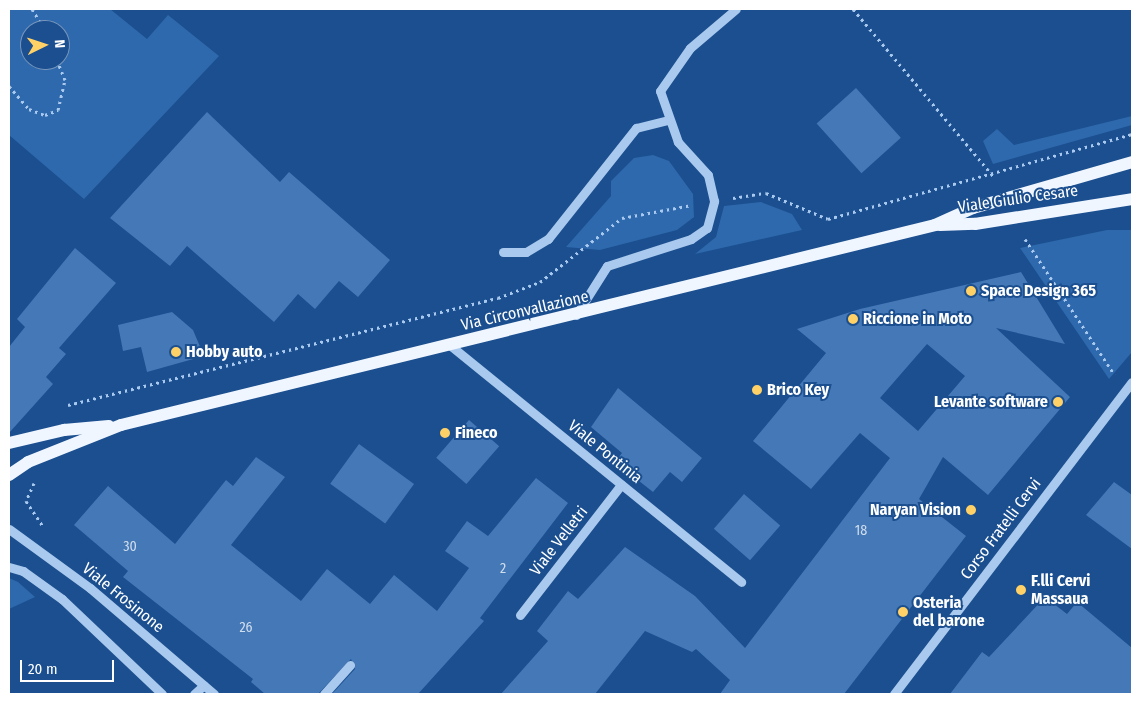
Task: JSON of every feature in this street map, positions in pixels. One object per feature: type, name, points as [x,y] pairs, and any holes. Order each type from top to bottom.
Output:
[{"type":"main road","name":"Viale Giulio Cesare","points":[[935,225],[973,208],[1132,162]]},
{"type":"main road","name":"Viale Giulio Cesare","points":[[935,225],[975,224],[1132,199]]},
{"type":"main road","name":"Via Circonvallazione","points":[[9,474],[28,462],[121,425],[575,316],[935,225]]},
{"type":"main road","name":"Via Circonvallazione","points":[[9,443],[64,430],[121,425]]},
{"type":"street","points":[[575,316],[607,266],[691,240],[707,228],[714,201],[708,174],[678,142],[667,120],[660,91],[690,48],[736,9]]},
{"type":"street","points":[[503,252],[526,252],[548,239],[636,128],[667,120]]},
{"type":"street","name":"Viale Pontinia","points":[[451,346],[741,582]]},
{"type":"street","name":"Corso Fratelli Cervi","points":[[894,694],[1132,382]]},
{"type":"street","name":"Viale Velletri","points":[[520,615],[621,485]]},
{"type":"street","name":"Viale Frosinone","points":[[9,529],[90,588],[214,694]]},
{"type":"street","points":[[9,567],[24,571],[62,599],[162,694]]},
{"type":"street","points":[[324,694],[350,664]]},
{"type":"street","points":[[194,694],[204,685]]},
{"type":"path","points":[[32,9],[39,20]]},
{"type":"path","points":[[9,86],[29,109],[45,115],[58,110],[64,80],[60,70]]},
{"type":"path","points":[[61,409],[498,298],[540,282],[622,218],[766,193],[828,219],[1132,134]]},
{"type":"path","points":[[28,462],[36,488],[28,495],[27,507],[47,530]]},
{"type":"shaded area","points":[[9,9],[110,9],[147,39],[168,15],[219,56],[84,199],[9,135]]},
{"type":"shaded area","points":[[1132,116],[1132,125],[993,164],[983,141],[997,129],[1014,145]]},
{"type":"shaded area","points":[[653,155],[669,161],[693,194],[694,217],[677,230],[600,250],[566,247],[611,196],[611,181],[634,158]]},
{"type":"shaded area","points":[[761,202],[792,214],[802,230],[695,254],[716,237],[724,206]]},
{"type":"shaded area","points":[[1107,230],[1132,230],[1132,352],[1109,379],[1020,248]]},
{"type":"shaded area","points":[[9,578],[18,582],[35,597],[9,609]]},
{"type":"building","points":[[856,88],[901,138],[861,173],[817,123]]},
{"type":"building","points":[[207,112],[280,182],[289,172],[390,260],[358,297],[339,281],[315,309],[298,294],[274,322],[187,246],[170,266],[110,218]]},
{"type":"building","points":[[75,248],[116,283],[59,348],[66,354],[46,377],[53,384],[9,433],[9,347],[25,327],[17,319]]},
{"type":"building","points":[[1021,272],[1065,344],[996,328],[1070,397],[988,495],[943,457],[919,499],[966,536],[844,694],[720,694],[730,680],[696,649],[692,652],[645,631],[595,694],[501,694],[548,641],[537,631],[568,591],[578,599],[625,547],[695,596],[745,648],[890,458],[860,433],[811,489],[753,441],[826,353],[797,329],[860,309]],"holes":[[[927,344],[965,376],[918,431],[880,398]]]},
{"type":"building","points":[[172,312],[193,330],[204,356],[147,372],[141,347],[123,351],[118,325]]},
{"type":"building","points":[[618,388],[702,458],[682,482],[670,472],[653,492],[615,462],[622,453],[591,427]]},
{"type":"building","points":[[469,420],[499,446],[466,484],[436,458]]},
{"type":"building","points":[[359,444],[414,484],[385,524],[330,484]]},
{"type":"building","points":[[256,457],[285,477],[231,545],[301,601],[327,569],[370,604],[394,575],[437,611],[469,568],[445,551],[467,521],[488,536],[536,478],[568,503],[480,618],[484,621],[418,694],[332,694],[355,669],[351,659],[318,694],[265,694],[251,682],[253,679],[123,577],[128,571],[74,525],[108,486],[175,544],[226,480],[233,486]]},
{"type":"building","points":[[1114,482],[1132,495],[1132,549],[1086,515]]},
{"type":"building","points":[[744,494],[780,525],[750,560],[714,529]]},
{"type":"building","points":[[1045,597],[1067,614],[1077,602],[1132,648],[1132,694],[950,694],[982,652],[989,657]]},
{"type":"place","name":"Space Design 365","points":[[971,291]]},
{"type":"place","name":"Riccione in Moto","points":[[853,319]]},
{"type":"place","name":"Hobby auto","points":[[176,352]]},
{"type":"place","name":"Brico Key","points":[[757,390]]},
{"type":"place","name":"Levante software","points":[[1058,402]]},
{"type":"place","name":"Fineco","points":[[445,433]]},
{"type":"place","name":"Naryan Vision","points":[[971,510]]},
{"type":"place","name":"F.lli Cervi Massaua","points":[[1021,590]]},
{"type":"place","name":"Osteria del barone","points":[[903,612]]}]
